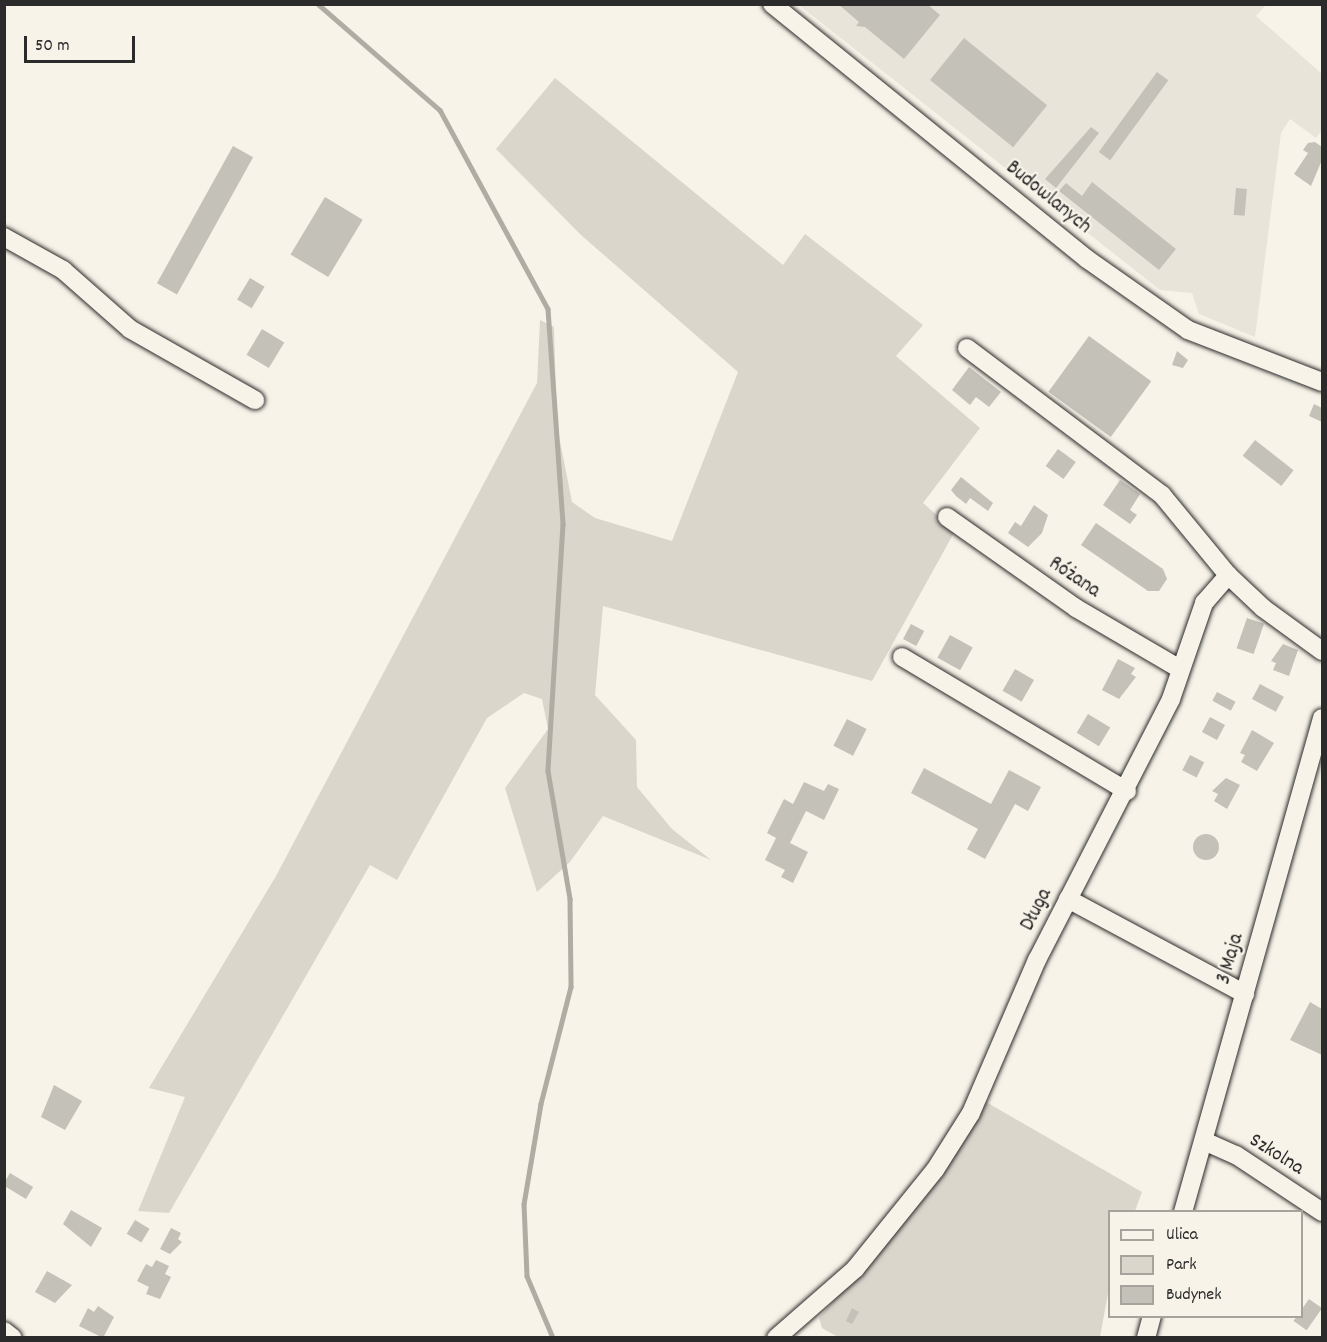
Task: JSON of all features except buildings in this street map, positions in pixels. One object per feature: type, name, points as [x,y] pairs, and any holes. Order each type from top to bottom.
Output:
[{"type":"street","name":"Budowlanych","points":[[772,4],[1087,259],[1188,330],[1323,382]]},
{"type":"street","points":[[4,237],[63,270],[130,329],[255,400]]},
{"type":"street","points":[[967,348],[1162,495],[1228,574],[1263,608],[1323,651]]},
{"type":"street","name":"Różana","points":[[946,517],[1076,608],[1180,669]]},
{"type":"street","name":"Długa","points":[[776,1338],[855,1269],[935,1170],[971,1113],[1068,899],[1127,791],[1180,669],[1204,603],[1228,574]]},
{"type":"street","points":[[902,657],[1127,791]]},
{"type":"street","name":"3 Maja","points":[[1184,1210],[1323,718]]},
{"type":"street","points":[[1068,899],[1245,994]]},
{"type":"street","name":"Szkolna","points":[[1204,1141],[1236,1155],[1323,1212]]},
{"type":"street","points":[[1146,1338],[1152,1318]]},
{"type":"street","points":[[4,1331],[13,1338]]},
{"type":"shaded area","points":[[799,5],[1266,5],[1256,16],[1322,74],[1322,130],[1316,138],[1290,119],[1281,133],[1255,337],[1199,314],[1192,293],[1160,290]]},
{"type":"green space","points":[[555,78],[783,265],[805,234],[923,325],[896,356],[980,428],[923,503],[955,531],[872,681],[603,606],[595,695],[636,740],[637,787],[672,829],[711,860],[603,816],[570,862],[537,892],[505,788],[548,729],[542,699],[524,693],[487,718],[397,880],[370,865],[169,1213],[138,1211],[185,1097],[149,1088],[276,876],[537,383],[540,320],[554,327],[557,426],[572,502],[595,518],[672,541],[738,372],[581,235],[496,149]]},
{"type":"green space","points":[[986,1102],[1142,1192],[1135,1210],[1108,1210],[1108,1293],[1100,1337],[838,1337],[822,1328],[819,1318],[938,1178]]},
{"type":"waterway","points":[[318,4],[440,110],[548,309],[563,524],[548,771],[570,899],[571,987],[541,1104],[524,1204],[527,1276],[553,1338]]}]
